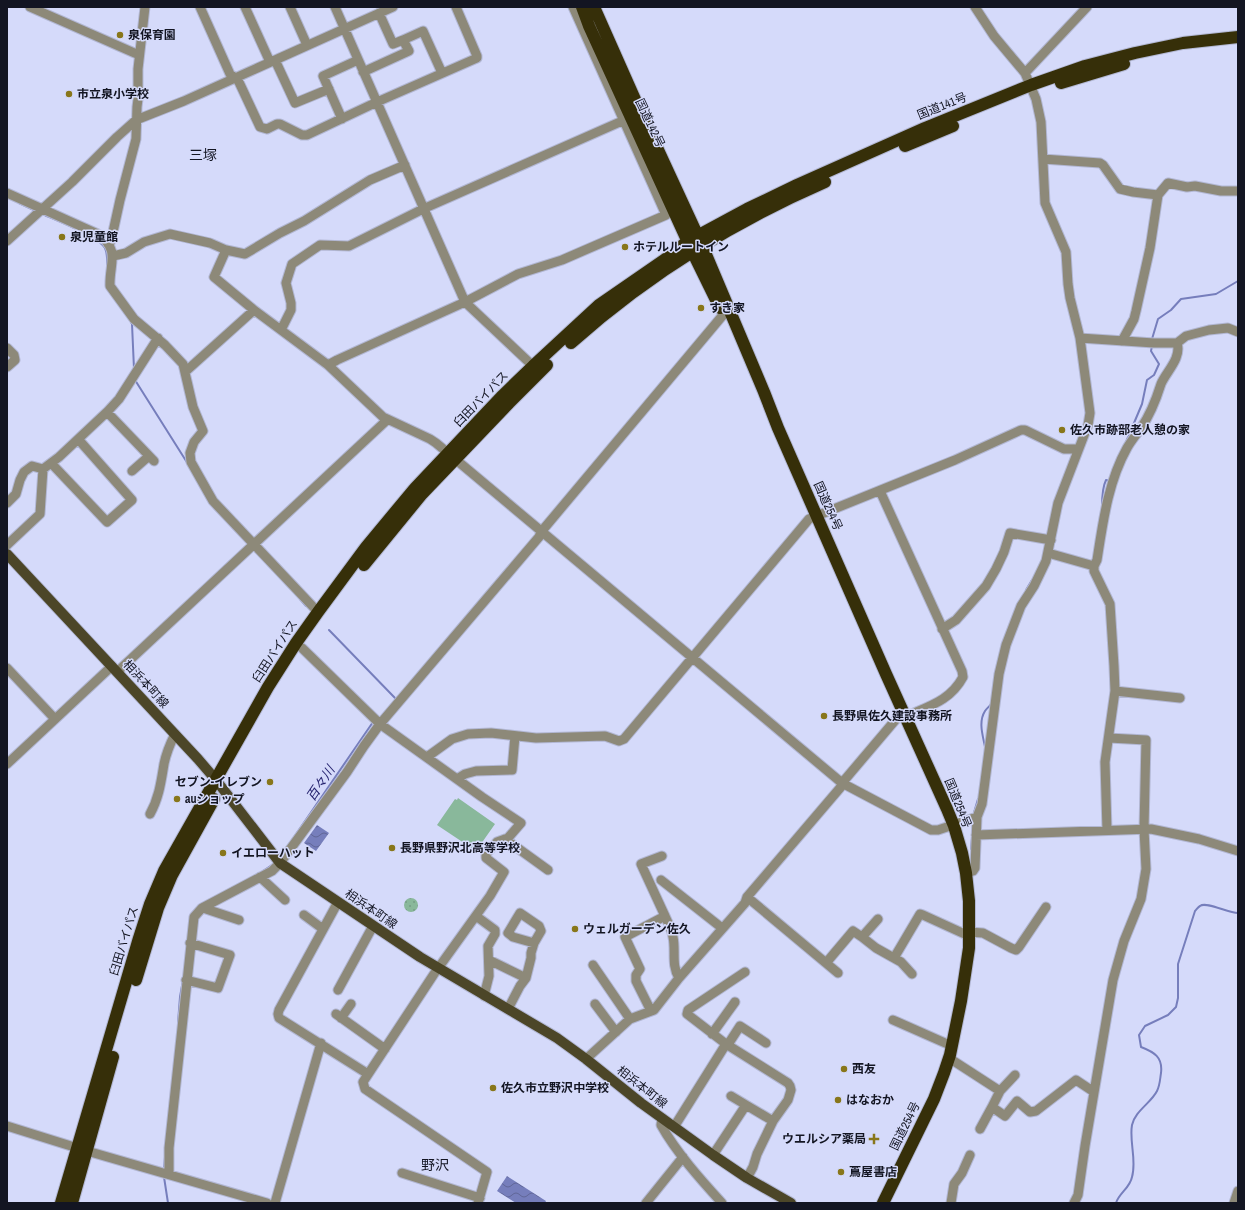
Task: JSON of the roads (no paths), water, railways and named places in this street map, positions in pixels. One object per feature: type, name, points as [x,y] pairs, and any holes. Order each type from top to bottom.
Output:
[{"type":"highway","name":"国道142号","points":[[582,7],[628,119],[695,244]]},
{"type":"highway","name":"国道142号","points":[[594,7],[641,113],[695,244]]},
{"type":"highway","name":"国道141号","points":[[695,244],[801,192],[1032,88],[1212,40],[1238,37]]},
{"type":"highway","name":"国道254号","points":[[695,244],[723,315],[760,394],[778,428]]},
{"type":"highway","name":"国道254号","points":[[695,244],[764,392],[778,428],[954,826],[966,873],[969,901],[969,948],[963,988],[949,1058],[934,1099],[883,1203]]},
{"type":"highway","name":"臼田バイパス","points":[[218,783],[302,648],[373,552],[501,397],[599,305],[667,258],[695,244]]},
{"type":"highway","name":"臼田バイパス","points":[[61,1203],[82,1149],[158,908],[172,875],[218,783],[268,687],[296,643],[366,547],[415,488],[582,333],[695,244]]},
{"type":"highway","name":"臼田バイパス","points":[[72,1203],[82,1149]]},
{"type":"main road","name":"相浜本町線","points":[[7,554],[175,734],[218,783],[280,863],[439,969],[541,1028],[586,1059],[662,1118],[713,1155],[747,1178],[791,1203]]},
{"type":"street","points":[[30,7],[139,55]]},
{"type":"street","points":[[108,244],[111,241],[134,148],[138,99],[139,55],[145,7]]},
{"type":"street","points":[[200,7],[230,74],[238,80],[260,127],[267,129],[280,124],[302,135],[307,135],[376,102],[477,58],[478,56],[456,7]]},
{"type":"street","points":[[245,7],[295,103],[329,89]]},
{"type":"street","points":[[290,7],[308,45]]},
{"type":"street","points":[[335,7],[465,302],[533,366]]},
{"type":"street","points":[[7,241],[82,173],[136,120],[235,78],[393,7]]},
{"type":"street","points":[[328,365],[336,360],[465,302],[518,274],[562,260],[666,215],[628,119],[573,7]]},
{"type":"street","points":[[966,873],[973,871],[975,868],[977,817],[982,804],[999,674],[1006,644],[1021,606],[1042,569],[1049,548],[1058,503],[1088,425],[1090,413],[1080,338],[1068,284],[1066,252],[1046,204],[1039,110],[1032,88],[1025,73],[994,36],[975,7]]},
{"type":"street","points":[[1025,73],[1087,7]]},
{"type":"street","points":[[379,13],[394,44],[423,32],[442,73]]},
{"type":"street","points":[[363,72],[409,51],[403,40]]},
{"type":"street","points":[[342,118],[324,76],[358,60]]},
{"type":"street","points":[[281,330],[291,310],[291,303],[286,283],[292,264],[320,245],[350,246],[423,209],[628,119]]},
{"type":"street","points":[[1043,159],[1100,163],[1120,189],[1158,195]]},
{"type":"street","points":[[113,256],[133,250],[144,242],[170,234],[210,243],[226,250],[245,254],[370,180],[405,166]]},
{"type":"street","points":[[1122,341],[1134,319],[1136,311],[1150,248],[1158,195],[1168,183],[1221,191],[1238,191]]},
{"type":"street","points":[[7,193],[98,234],[108,244],[113,256],[110,286],[134,319],[158,338],[183,364],[193,407],[203,431],[194,442],[190,453],[191,462],[213,501],[318,612]]},
{"type":"street","points":[[226,250],[214,277],[254,310],[328,365],[387,420],[430,439],[848,788],[931,830],[954,826],[977,817]]},
{"type":"street","points":[[185,372],[254,310]]},
{"type":"street","points":[[169,1174],[169,1148],[194,916],[204,908],[272,871],[280,863],[347,772],[380,724],[539,537],[541,532],[723,315]]},
{"type":"street","points":[[1080,338],[1151,343],[1177,343],[1186,336],[1210,330],[1228,328],[1238,332]]},
{"type":"street","points":[[7,545],[40,514],[47,466],[107,412],[122,396],[134,374],[158,338]]},
{"type":"street","points":[[1106,830],[1105,762],[1115,691],[1110,604],[1094,571],[1094,566],[1097,560],[1108,499],[1115,476],[1127,448],[1151,411],[1163,381],[1177,356],[1179,347],[1177,343]]},
{"type":"street","points":[[7,348],[14,355],[15,360],[7,367]]},
{"type":"street","points":[[107,412],[152,459],[132,471]]},
{"type":"street","points":[[7,764],[55,719],[114,669],[253,544],[387,420]]},
{"type":"street","points":[[427,757],[452,739],[468,734],[491,734],[536,738],[605,736],[619,741],[624,738],[808,519],[955,460],[1021,430],[1025,430],[1064,449],[1078,449]]},
{"type":"street","points":[[7,503],[16,494],[24,472],[32,466],[47,466],[107,522],[132,500],[78,439]]},
{"type":"street","points":[[586,1059],[630,1019],[654,1010],[679,978],[745,903],[748,897],[840,788],[842,783],[904,714],[946,698],[959,684],[963,677],[962,671],[880,491]]},
{"type":"street","points":[[942,629],[956,620],[986,586],[996,570],[1010,533],[1094,566]]},
{"type":"street","points":[[302,648],[380,724],[521,823],[508,838],[497,842],[486,854],[486,858],[504,872],[490,896],[363,1082],[365,1089],[487,1172],[479,1200],[402,1173]]},
{"type":"street","points":[[7,668],[55,719]]},
{"type":"street","points":[[1115,691],[1180,698]]},
{"type":"street","points":[[150,814],[160,788],[168,748],[175,734]]},
{"type":"street","points":[[457,779],[465,774],[476,771],[512,770],[515,736]]},
{"type":"street","points":[[1074,1203],[1078,1195],[1113,980],[1124,941],[1142,899],[1146,869],[1144,829],[1146,740],[1109,738]]},
{"type":"street","points":[[976,835],[1151,829],[1199,839],[1238,851]]},
{"type":"street","points":[[505,839],[548,870]]},
{"type":"street","points":[[662,856],[641,864],[673,937],[674,966],[679,978]]},
{"type":"street","points":[[260,877],[285,900]]},
{"type":"street","points":[[661,880],[722,928]]},
{"type":"street","points":[[748,897],[838,973]]},
{"type":"street","points":[[338,902],[278,1014],[279,1018],[321,1043],[368,1074]]},
{"type":"street","points":[[894,958],[920,914],[969,934],[983,934],[1016,950],[1020,947],[1046,907]]},
{"type":"street","points":[[204,908],[239,920]]},
{"type":"street","points":[[304,915],[324,929]]},
{"type":"street","points":[[476,916],[494,930],[496,934],[488,946],[489,976],[484,996]]},
{"type":"street","points":[[651,1011],[636,981],[636,975],[640,969],[624,937],[665,916]]},
{"type":"street","points":[[862,938],[878,919]]},
{"type":"street","points":[[338,990],[373,926]]},
{"type":"street","points":[[826,963],[853,931],[876,948],[901,962],[912,974]]},
{"type":"street","points":[[508,1009],[526,978],[534,942]]},
{"type":"street","points":[[186,980],[218,988],[230,955],[190,943]]},
{"type":"street","points":[[489,960],[526,978]]},
{"type":"street","points":[[593,965],[630,1019]]},
{"type":"street","points":[[745,972],[688,1010],[687,1014],[726,1045],[788,1083],[790,1086],[791,1090],[788,1100],[773,1121],[747,1178]]},
{"type":"street","points":[[712,1034],[735,1002]]},
{"type":"street","points":[[351,1004],[339,1016],[385,1049]]},
{"type":"street","points":[[595,1004],[616,1032]]},
{"type":"street","points":[[893,1020],[952,1046]]},
{"type":"street","points":[[674,1127],[726,1045],[740,1026],[766,1043]]},
{"type":"street","points":[[275,1203],[321,1043]]},
{"type":"street","points":[[949,1058],[1000,1091]]},
{"type":"street","points":[[980,1129],[1000,1091],[1015,1075]]},
{"type":"street","points":[[992,1107],[1003,1119],[1020,1098],[1030,1112],[1036,1111],[1076,1080],[1094,1092]]},
{"type":"street","points":[[731,1096],[773,1121]]},
{"type":"street","points":[[713,1155],[746,1105]]},
{"type":"street","points":[[662,1118],[661,1125],[683,1157],[706,1186],[722,1203]]},
{"type":"street","points":[[7,1126],[267,1203]]},
{"type":"street","points":[[950,1203],[954,1184],[962,1173],[970,1155]]},
{"type":"street","points":[[646,1203],[683,1157]]},
{"type":"street","points":[[1234,1203],[1238,1191]]},
{"type":"water","points":[[317,825],[329,833],[316,851],[304,843]]},
{"type":"water","points":[[507,1176],[546,1201],[545,1203],[516,1203],[497,1191]]},
{"type":"waterway","points":[[19,203],[36,211]]},
{"type":"waterway","points":[[42,214],[76,229],[101,243],[107,253],[107,269]]},
{"type":"waterway","points":[[1152,339],[1158,319],[1171,310],[1181,299],[1216,294],[1238,281]]},
{"type":"waterway","points":[[131,322],[134,369]]},
{"type":"waterway","points":[[1126,442],[1142,404],[1147,380],[1154,375],[1159,364],[1151,351],[1152,346]]},
{"type":"waterway","points":[[135,380],[188,464]]},
{"type":"waterway","points":[[1102,507],[1102,493],[1105,483],[1106,480],[1110,481]]},
{"type":"waterway","points":[[1026,590],[1032,580]]},
{"type":"waterway","points":[[300,599],[306,606]]},
{"type":"waterway","points":[[329,630],[395,698],[395,702]]},
{"type":"waterway","points":[[985,747],[982,720],[985,711],[991,704]]},
{"type":"waterway","name":"百々川","points":[[292,840],[373,722]]},
{"type":"waterway","points":[[973,816],[978,799]]},
{"type":"waterway","points":[[971,849],[972,838]]},
{"type":"waterway","points":[[263,871],[272,865]]},
{"type":"waterway","points":[[1116,1203],[1117,1199],[1129,1184],[1132,1177],[1134,1164],[1131,1138],[1132,1125],[1136,1115],[1158,1089],[1160,1080],[1161,1063],[1154,1053],[1141,1047],[1139,1035],[1145,1026],[1168,1015],[1176,1007],[1178,998],[1178,964],[1195,911],[1198,907],[1207,905],[1238,913]]},
{"type":"waterway","points":[[178,1023],[183,980]]},
{"type":"waterway","points":[[164,1169],[165,1157]]},
{"type":"waterway","points":[[164,1177],[168,1203]]},
{"type":"place","name":"泉保育園","points":[[120,35]]},
{"type":"place","name":"市立泉小学校","points":[[69,94]]},
{"type":"place","name":"泉児童館","points":[[62,237]]},
{"type":"place","name":"ホテルルートイン","points":[[625,247]]},
{"type":"place","name":"すき家","points":[[701,308]]},
{"type":"place","name":"佐久市跡部老人憩の家","points":[[1062,430]]},
{"type":"place","name":"長野県佐久建設事務所","points":[[824,716]]},
{"type":"place","name":"セブン-イレブン","points":[[270,782]]},
{"type":"place","name":"auショップ","points":[[177,799]]},
{"type":"place","name":"長野県野沢北高等学校","points":[[392,848]]},
{"type":"place","name":"イエローハット","points":[[223,853]]},
{"type":"place","name":"ウェルガーデン佐久","points":[[575,929]]},
{"type":"place","name":"西友","points":[[844,1069]]},
{"type":"place","name":"佐久市立野沢中学校","points":[[493,1088]]},
{"type":"place","name":"はなおか","points":[[838,1100]]},
{"type":"place","name":"ウエルシア薬局","points":[[874,1139]]},
{"type":"place","name":"蔦屋書店","points":[[841,1172]]},
{"type":"district","name":"三塚","points":[[203,155]]},
{"type":"district","name":"野沢","points":[[435,1165]]}]
